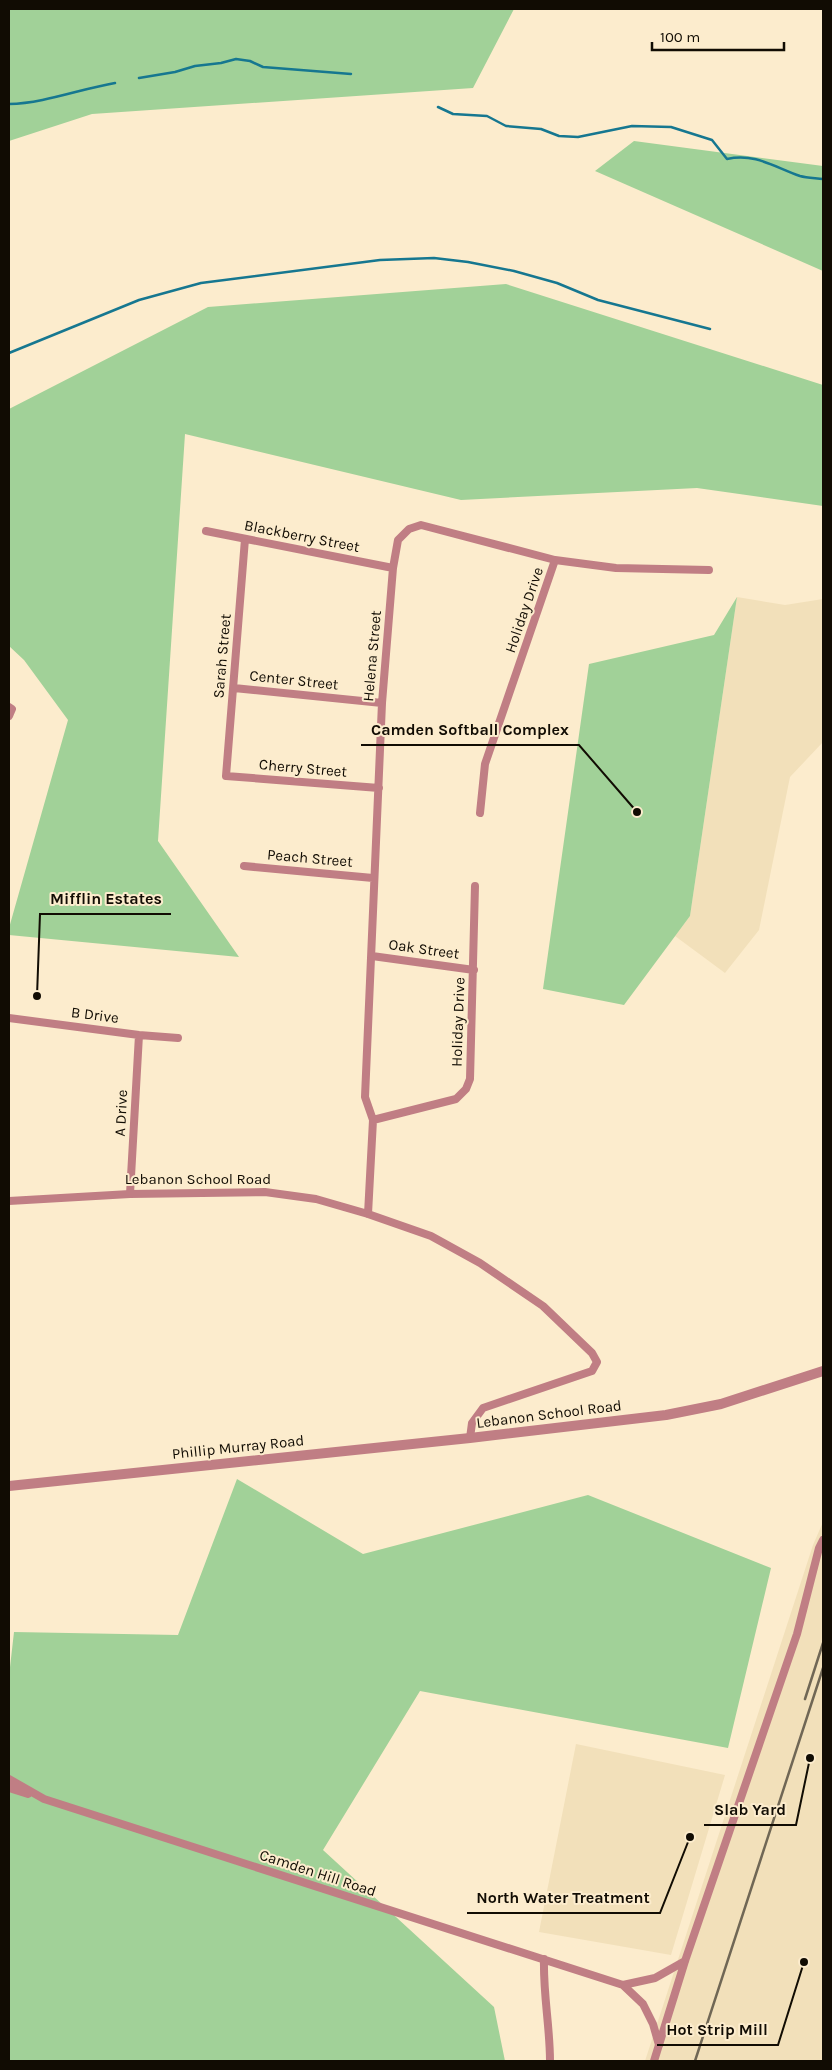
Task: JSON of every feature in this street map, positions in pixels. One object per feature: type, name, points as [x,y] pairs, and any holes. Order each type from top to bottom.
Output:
[{"type":"street","name":"Helena Street","points":[[368,1214],[373,1120],[365,1097],[372,956],[373,878],[382,703],[393,568],[398,540],[409,529],[421,525],[555,560],[616,568],[709,570]]},
{"type":"street","name":"Blackberry Street","points":[[206,531],[393,568]]},
{"type":"street","name":"Sarah Street","points":[[226,776],[245,539]]},
{"type":"street","name":"Holiday Drive","points":[[480,813],[485,764],[555,560]]},
{"type":"street","name":"Center Street","points":[[234,688],[382,703]]},
{"type":"street","name":"Cherry Street","points":[[226,776],[379,788]]},
{"type":"street","name":"Peach Street","points":[[244,866],[373,878]]},
{"type":"street","name":"Holiday Drive","points":[[373,1120],[456,1099],[466,1090],[470,1078],[475,886]]},
{"type":"street","name":"Oak Street","points":[[372,956],[474,970]]},
{"type":"street","name":"B Drive","points":[[9,1018],[139,1035],[178,1038]]},
{"type":"street","name":"A Drive","points":[[130,1194],[139,1035]]},
{"type":"street","name":"Lebanon School Road","points":[[9,1201],[130,1194],[265,1192],[316,1199],[368,1214],[431,1236],[480,1263],[543,1306],[592,1353],[597,1362],[592,1371],[483,1408],[472,1424],[470,1438],[666,1415],[721,1404],[823,1371]]},
{"type":"street","name":"Phillip Murray Road","points":[[9,1486],[470,1438]]},
{"type":"street","points":[[654,2061],[685,1961],[797,1634],[823,1540]]},
{"type":"street","name":"Camden Hill Road","points":[[9,1779],[44,1799],[623,1985]]},
{"type":"street","points":[[9,1788],[44,1799]]},
{"type":"street","points":[[544,1959],[543,1983],[550,2038],[550,2061]]},
{"type":"street","points":[[623,1985],[654,1978],[685,1961]]},
{"type":"street","points":[[623,1985],[643,2004],[653,2024],[659,2046]]},
{"type":"shaded area","points":[[737,597],[785,605],[823,599],[823,742],[790,777],[759,930],[725,973],[675,936],[690,916]]},
{"type":"shaded area","points":[[823,1522],[823,2061],[645,2061],[813,1545]]},
{"type":"shaded area","points":[[576,1744],[725,1775],[671,1955],[539,1932]]},
{"type":"green space","points":[[9,9],[514,9],[473,88],[92,114],[9,141]]},
{"type":"green space","points":[[634,141],[823,166],[823,271],[595,171]]},
{"type":"green space","points":[[506,284],[823,385],[823,506],[697,488],[461,500],[185,434],[158,841],[239,957],[9,935],[9,928],[68,720],[24,660],[9,646],[9,409],[208,307]]},
{"type":"green space","points":[[737,597],[690,916],[624,1005],[543,989],[589,664],[714,635]]},
{"type":"green space","points":[[237,1479],[363,1554],[588,1495],[771,1568],[728,1748],[420,1691],[323,1850],[494,2007],[505,2061],[9,2061],[9,1676],[14,1632],[178,1635]]},
{"type":"waterway","points":[[139,78],[236,59],[250,61],[263,67],[351,74]]},
{"type":"waterway","points":[[9,104],[36,101],[115,83]]},
{"type":"waterway","points":[[438,107],[453,114],[487,116],[506,126],[541,129],[559,136],[578,137],[632,126],[671,127],[712,140],[727,159],[756,159],[800,176],[823,179]]},
{"type":"waterway","points":[[9,353],[139,300],[201,283],[380,260],[434,258],[468,262],[514,271],[557,283],[598,300],[710,329]]},
{"type":"railway","points":[[805,1699],[823,1643]]},
{"type":"railway","points":[[695,2061],[823,1668]]},
{"type":"place","name":"Camden Softball Complex","points":[[637,812]]},
{"type":"place","name":"Mifflin Estates","points":[[37,996]]},
{"type":"place","name":"Slab Yard","points":[[810,1758]]},
{"type":"place","name":"North Water Treatment","points":[[690,1837]]},
{"type":"place","name":"Hot Strip Mill","points":[[804,1962]]}]
